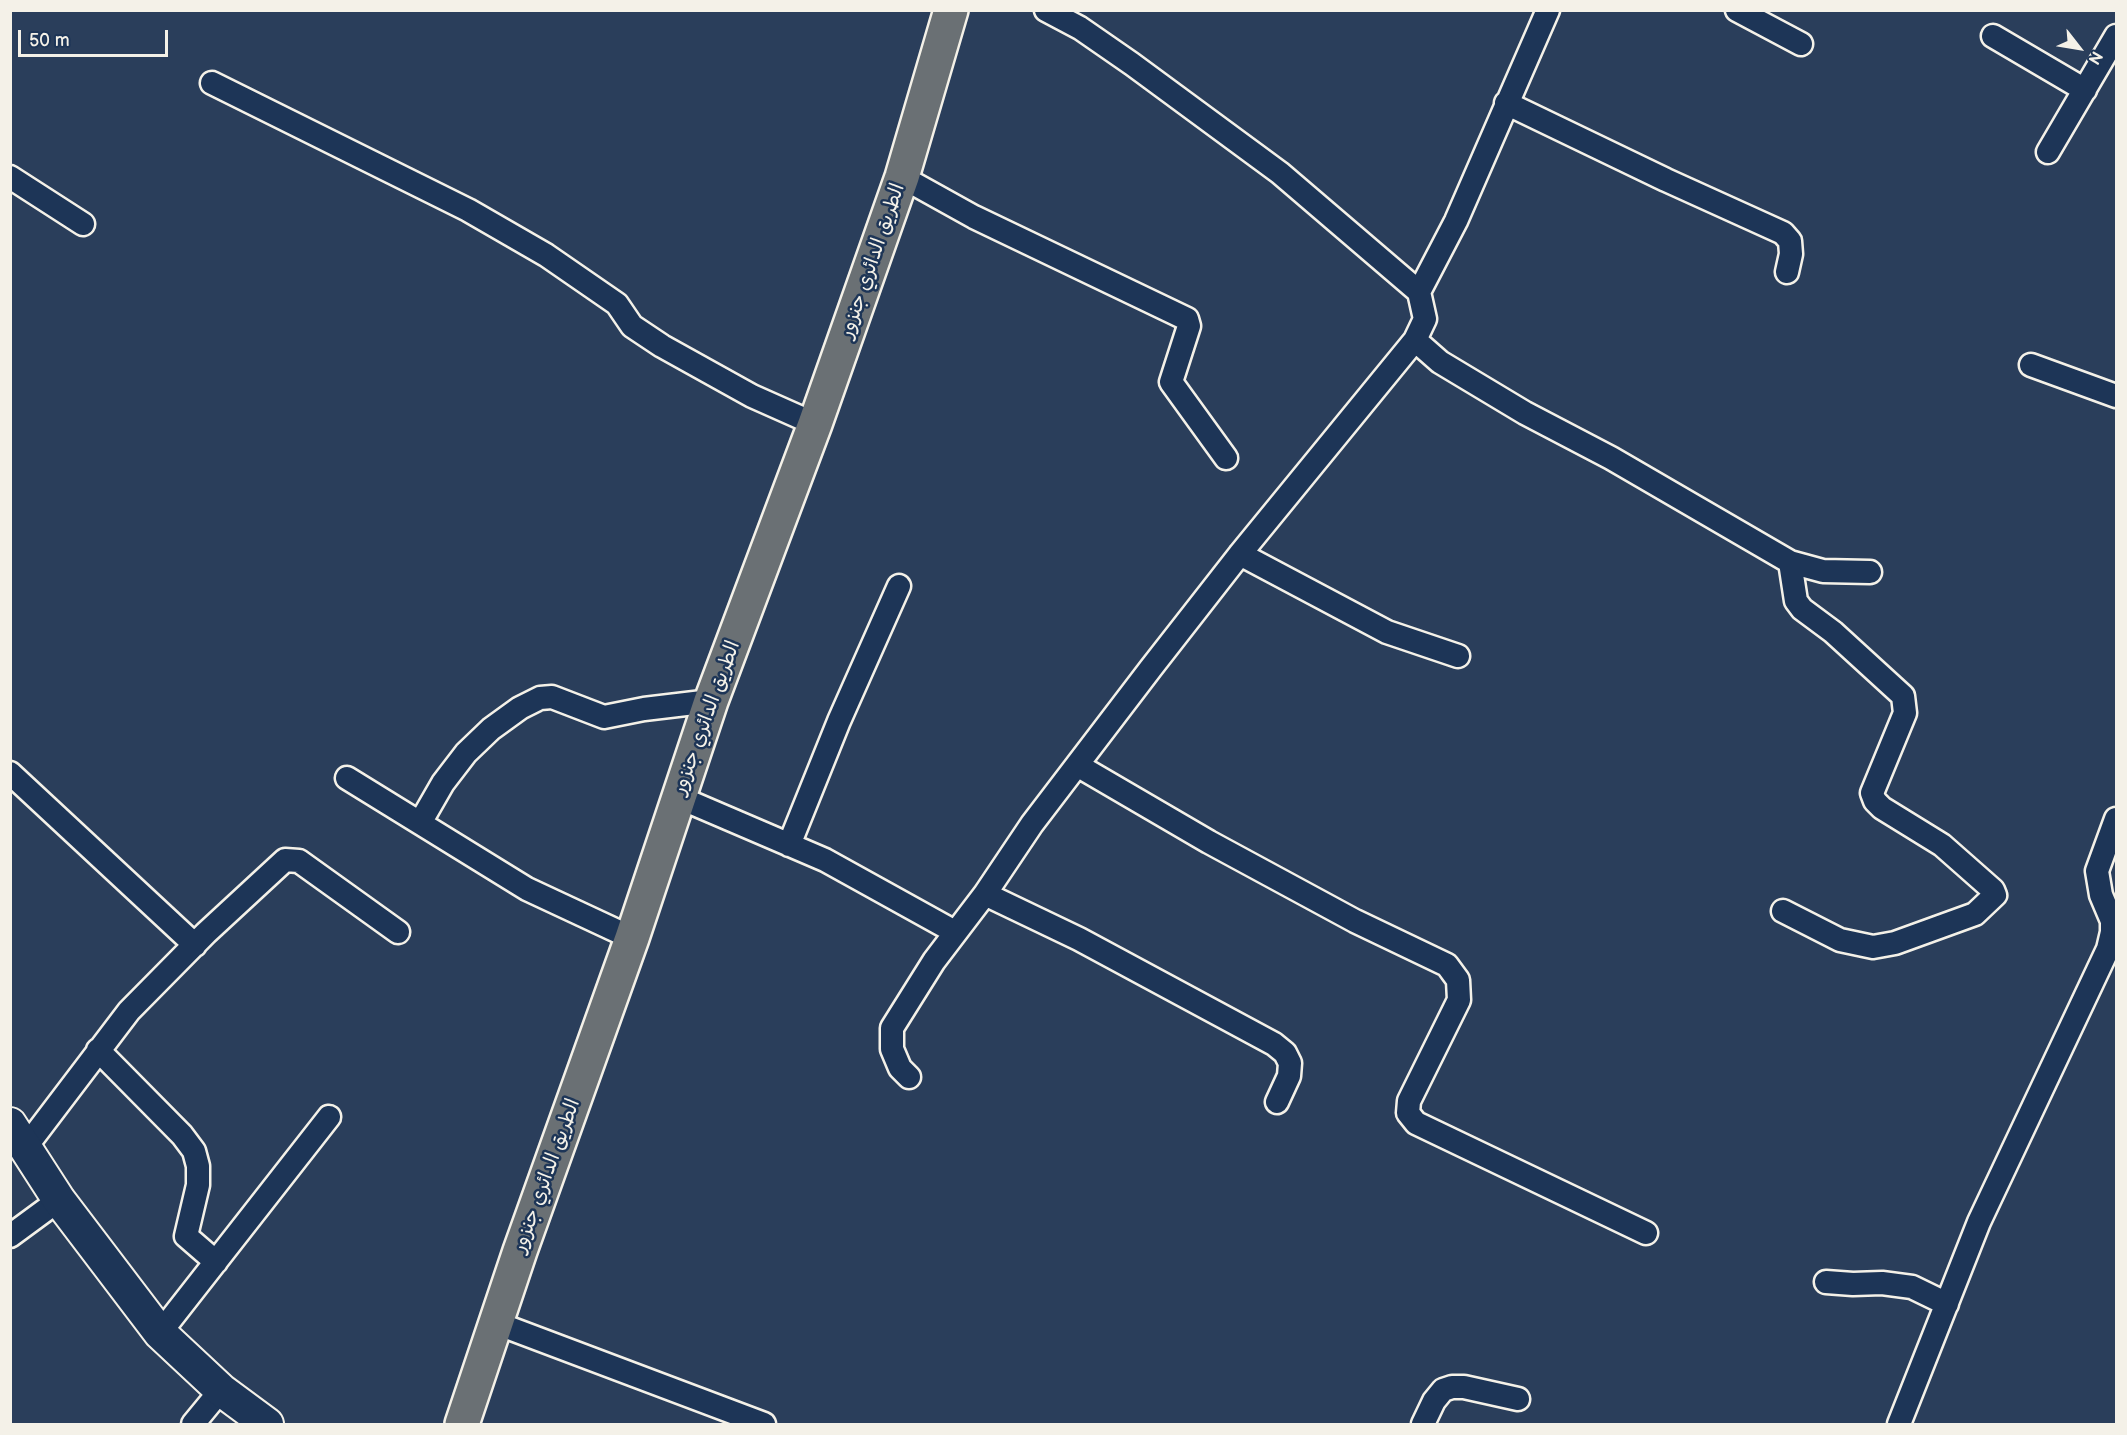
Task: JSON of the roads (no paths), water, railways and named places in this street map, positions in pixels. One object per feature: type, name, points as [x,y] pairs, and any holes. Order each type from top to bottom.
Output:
[{"type":"main road","name":"الطريق الدائري جنزور","points":[[462,1425],[632,938],[711,702],[815,424],[902,177],[948,11]]},
{"type":"street","points":[[909,1077],[900,1068],[892,1049],[892,1028],[955,932],[985,894],[1032,824],[1077,765],[1240,554],[1415,340],[1425,320],[1419,292],[1280,173],[1080,28],[1046,10]]},
{"type":"street","points":[[1419,292],[1456,220],[1548,10]]},
{"type":"street","points":[[1737,10],[1801,44]]},
{"type":"street","points":[[1993,36],[2085,90]]},
{"type":"street","points":[[2048,152],[2116,36]]},
{"type":"street","points":[[212,82],[468,210],[564,267],[617,304],[632,326],[662,346],[742,392],[815,424]]},
{"type":"street","points":[[1506,103],[1783,233],[1790,241],[1791,254],[1788,272]]},
{"type":"street","points":[[10,177],[83,224]]},
{"type":"street","points":[[902,177],[975,217],[1185,317],[1189,326],[1171,382],[1226,458]]},
{"type":"street","points":[[1415,340],[1440,362],[1525,413],[1611,458],[1791,562],[1823,571],[1870,572]]},
{"type":"street","points":[[2031,364],[2116,396]]},
{"type":"street","points":[[1240,554],[1387,632],[1458,656]]},
{"type":"street","points":[[1783,911],[1840,940],[1874,947],[1895,943],[1975,914],[1995,895],[1993,890],[1942,845],[1882,808],[1875,801],[1872,793],[1905,713],[1903,696],[1833,632],[1802,609],[1796,600],[1791,562]]},
{"type":"street","points":[[789,845],[839,721],[898,586]]},
{"type":"street","points":[[420,823],[443,783],[466,753],[491,729],[519,708],[540,698],[552,697],[604,717],[644,708],[711,702]]},
{"type":"street","points":[[1077,765],[1324,904],[1447,965],[1458,980],[1459,1000],[1414,1086],[1408,1101],[1408,1113],[1429,1131],[1646,1233]]},
{"type":"street","points":[[10,773],[195,945]]},
{"type":"street","points":[[347,778],[548,900],[632,938]]},
{"type":"street","points":[[678,798],[825,860],[955,932]]},
{"type":"street","points":[[1899,1425],[1979,1222],[2108,950],[2112,921],[2102,895],[2097,871],[2116,819]]},
{"type":"street","points":[[267,1425],[220,1390],[160,1333],[59,1200],[18,1136],[98,1050],[129,1011],[277,867],[291,859],[312,870],[398,932]]},
{"type":"street","points":[[985,894],[1079,939],[1274,1044],[1285,1053],[1290,1064],[1289,1076],[1277,1102]]},
{"type":"street","points":[[98,1050],[182,1135],[194,1152],[198,1166],[198,1185],[186,1236],[216,1262]]},
{"type":"street","points":[[160,1333],[329,1117]]},
{"type":"street","points":[[10,1236],[59,1200]]},
{"type":"street","points":[[1826,1282],[1882,1283],[1912,1287],[1947,1304]]},
{"type":"street","points":[[496,1323],[764,1425]]},
{"type":"street","points":[[1424,1425],[1434,1401],[1443,1390],[1452,1387],[1464,1387],[1518,1399]]},
{"type":"street","points":[[193,1425],[220,1390]]}]
